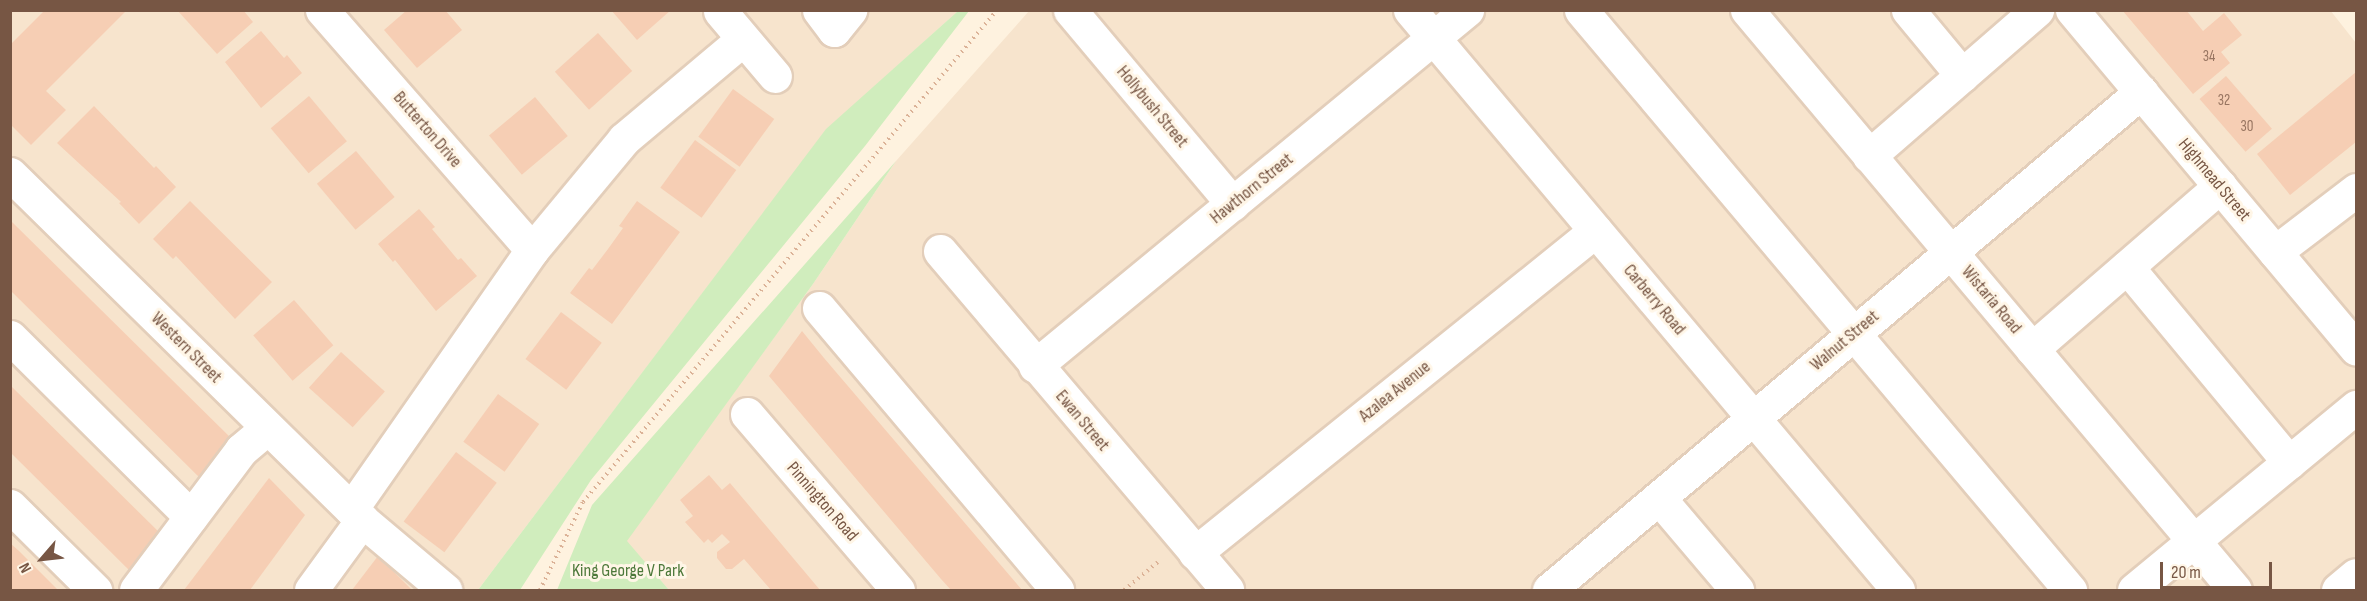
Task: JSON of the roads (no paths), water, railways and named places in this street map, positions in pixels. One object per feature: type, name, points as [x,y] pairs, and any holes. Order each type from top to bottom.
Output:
[{"type":"street","name":"Butterton Drive","points":[[322,10],[532,250]]},
{"type":"street","points":[[819,10],[834,30],[850,10]]},
{"type":"street","name":"Hollybush Street","points":[[1070,10],[1233,204]]},
{"type":"street","name":"Carberry Road","points":[[1410,10],[1898,591]]},
{"type":"street","name":"Hawthorn Street","points":[[1035,366],[1467,10]]},
{"type":"street","points":[[1581,10],[2070,591]]},
{"type":"street","name":"Wistaria Road","points":[[1747,10],[2235,591]]},
{"type":"street","points":[[1908,10],[1962,75]]},
{"type":"street","points":[[1869,156],[2037,10]]},
{"type":"street","name":"Highmead Street","points":[[2072,10],[2356,349]]},
{"type":"street","points":[[720,12],[775,76]]},
{"type":"street","points":[[311,591],[356,515],[532,250],[624,139],[743,39]]},
{"type":"street","name":"Walnut Street","points":[[1557,588],[1753,418],[2141,92]]},
{"type":"street","name":"Western Street","points":[[10,174],[356,515],[445,591]]},
{"type":"street","points":[[2032,349],[2220,186]]},
{"type":"street","points":[[2275,252],[2356,190]]},
{"type":"street","name":"Azalea Avenue","points":[[1190,547],[1595,231]]},
{"type":"street","name":"Ewan Street","points":[[940,251],[1227,591]]},
{"type":"street","points":[[2127,267],[2289,462]]},
{"type":"street","points":[[819,308],[1057,591]]},
{"type":"street","points":[[10,336],[191,517]]},
{"type":"street","points":[[2134,591],[2356,407]]},
{"type":"street","name":"Pinnington Road","points":[[747,414],[898,591]]},
{"type":"street","points":[[136,591],[241,450],[267,428]]},
{"type":"street","points":[[1659,498],[1737,591]]},
{"type":"street","points":[[10,506],[95,591]]},
{"type":"street","points":[[2338,591],[2356,575]]},
{"type":"park label","name":"King George V Park","points":[[628,571]]}]
